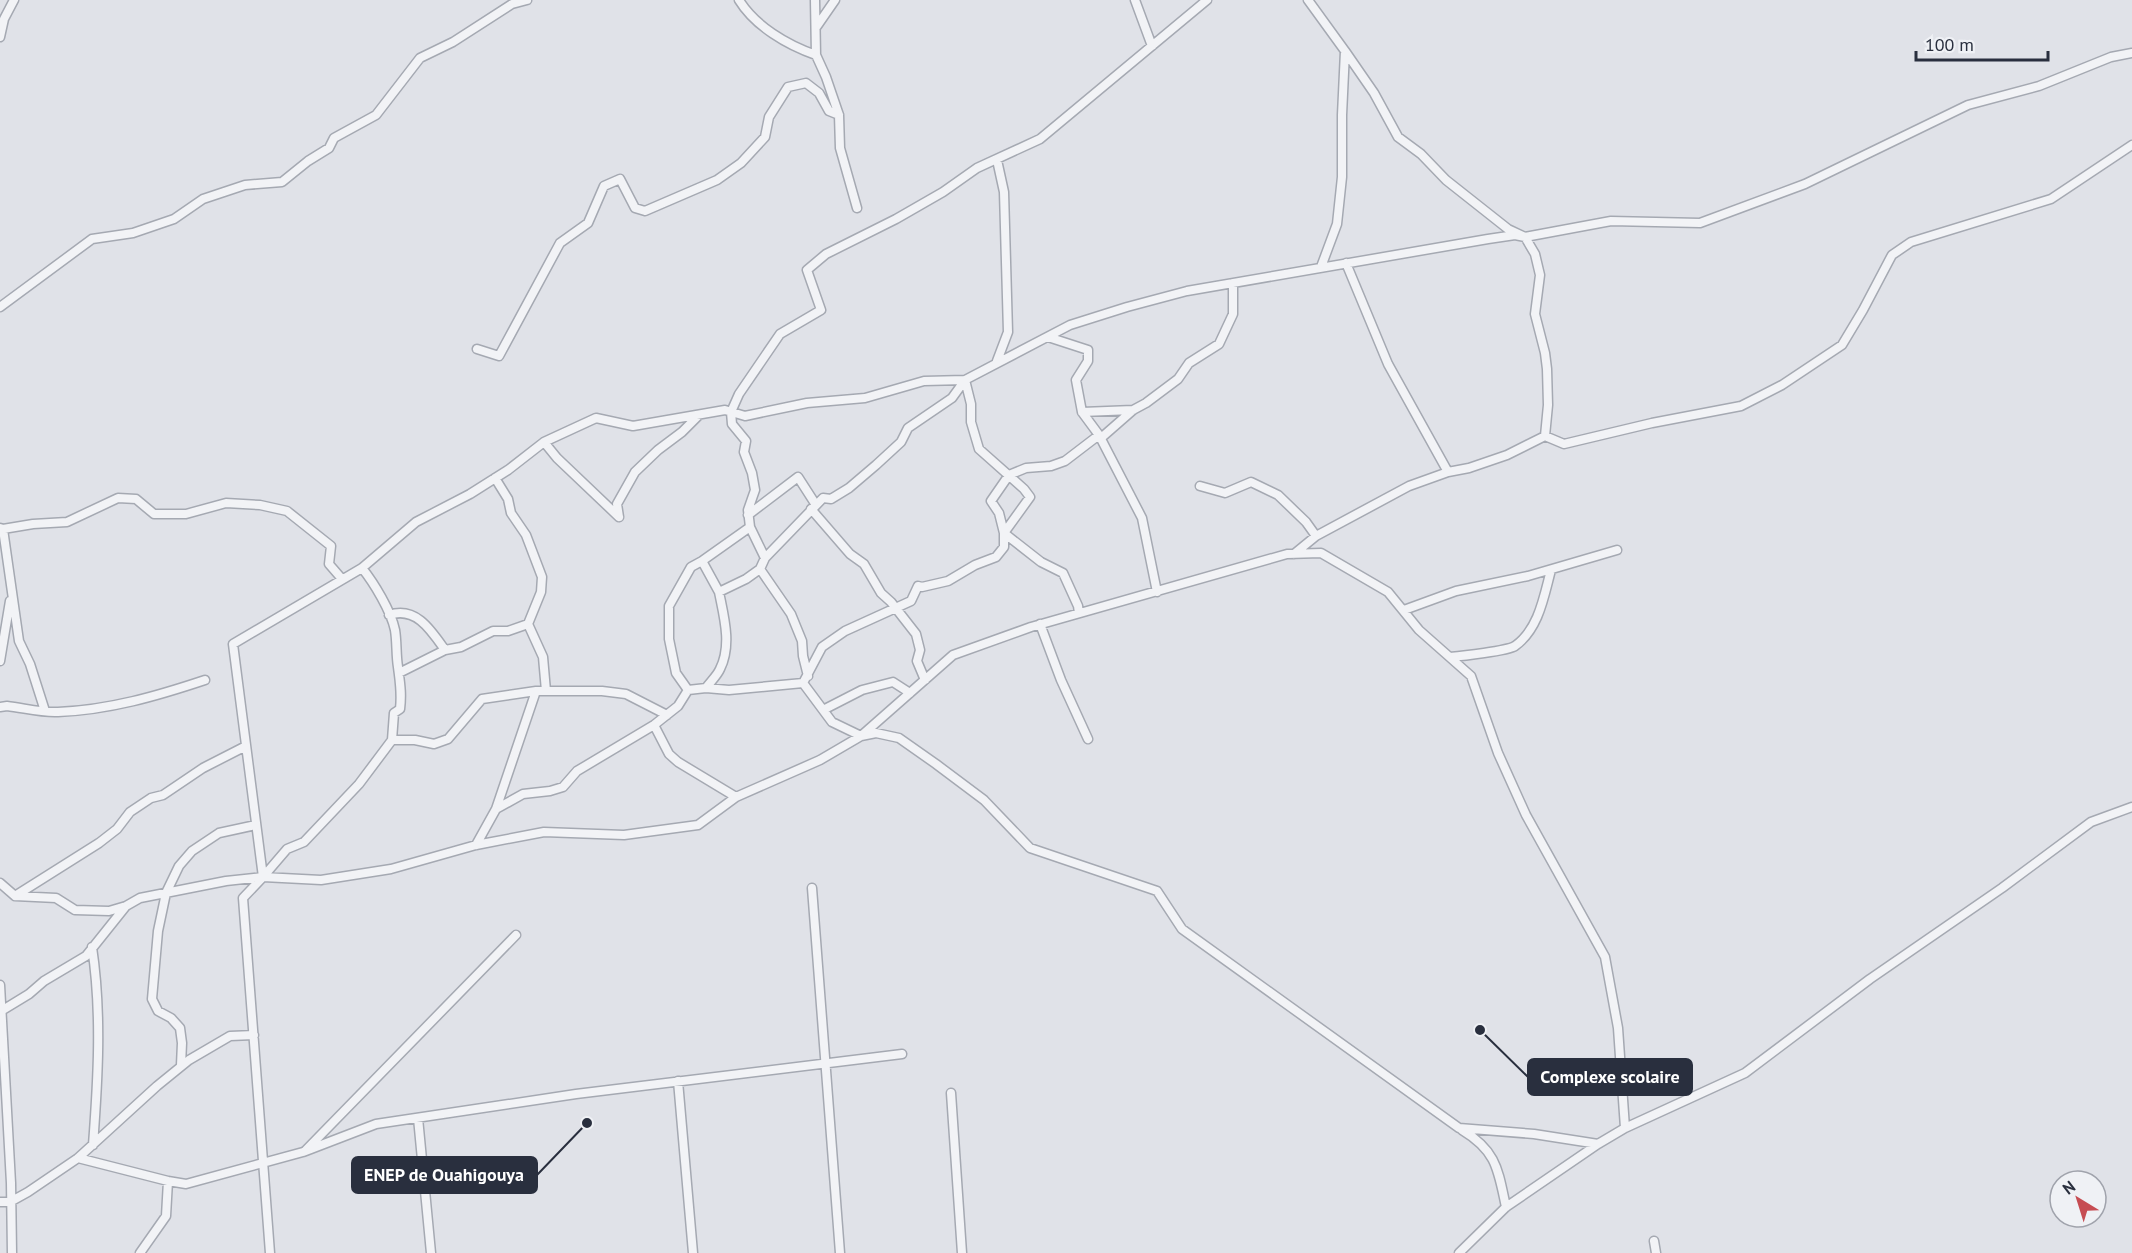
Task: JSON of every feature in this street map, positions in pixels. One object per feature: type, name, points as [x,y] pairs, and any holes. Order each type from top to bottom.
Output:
[{"type":"street","points":[[0,37],[4,19],[14,0]]},
{"type":"street","points":[[0,307],[92,239],[133,233],[174,219],[203,199],[245,185],[282,182],[329,148],[334,138],[376,115],[420,58],[453,42],[512,4],[527,0]]},
{"type":"street","points":[[739,0],[746,11],[775,34],[800,50],[816,55]]},
{"type":"street","points":[[815,0],[816,55],[839,115],[840,148],[856,208]]},
{"type":"street","points":[[817,26],[835,0]]},
{"type":"street","points":[[1135,0],[1152,46]]},
{"type":"street","points":[[765,558],[750,527],[748,515],[754,490],[752,473],[744,452],[746,441],[732,424],[731,412],[739,394],[780,334],[820,310],[807,270],[826,254],[874,231],[943,192],[977,168],[1040,139],[1207,0]]},
{"type":"street","points":[[1308,0],[1379,102],[1398,137],[1421,154],[1446,180],[1508,229],[1525,237],[1535,254],[1540,275],[1535,314],[1546,361],[1548,405],[1545,436]]},
{"type":"street","points":[[1321,267],[1337,224],[1342,177],[1345,51]]},
{"type":"street","points":[[719,592],[747,579],[760,569],[765,558],[823,498],[831,499],[857,481],[901,442],[908,428],[952,398],[965,380],[997,361],[1070,325],[1187,291],[1488,239],[1515,235],[1525,237],[1611,221],[1700,223],[1806,184],[1968,105],[2039,86],[2111,57],[2132,53]]},
{"type":"street","points":[[477,349],[499,356],[560,243],[588,223],[604,186],[620,179],[635,208],[645,211],[717,180],[741,163],[765,137],[770,117],[788,87],[806,83],[819,93],[829,111],[839,115]]},
{"type":"street","points":[[1294,554],[1316,536],[1409,486],[1507,455],[1545,436],[1564,444],[1652,423],[1741,406],[1782,385],[1842,345],[1892,255],[1911,242],[2051,199],[2132,145]]},
{"type":"street","points":[[997,160],[1004,192],[1008,332],[997,361]]},
{"type":"street","points":[[1346,263],[1388,364],[1448,472]]},
{"type":"street","points":[[805,679],[822,647],[845,632],[911,601],[918,586],[948,581],[975,565],[996,557],[1004,547],[1004,533],[999,513],[992,501],[1009,475],[1026,468],[1051,466],[1065,461],[1178,379],[1189,363],[1219,344],[1233,314],[1233,283]]},
{"type":"street","points":[[1048,337],[1088,350],[1088,361],[1076,380],[1082,412],[1100,437],[1142,518],[1157,592]]},
{"type":"street","points":[[262,877],[233,644],[362,568],[416,522],[470,494],[544,442],[596,418],[633,426],[725,411],[745,416],[807,403],[865,398],[924,381],[965,380]]},
{"type":"street","points":[[965,380],[979,449],[1030,497],[1004,533]]},
{"type":"street","points":[[1082,412],[1133,410]]},
{"type":"street","points":[[544,442],[557,458],[619,517],[617,504],[635,472],[699,415]]},
{"type":"street","points":[[748,515],[798,477],[814,507],[850,554],[864,564],[881,593],[916,634],[920,650],[917,661],[925,680]]},
{"type":"street","points":[[495,478],[508,500],[511,513],[526,535],[542,578],[541,592],[528,624],[543,657],[546,691]]},
{"type":"street","points":[[1200,486],[1225,493],[1251,482],[1278,495],[1306,522],[1316,536]]},
{"type":"street","points":[[45,711],[30,663],[19,641],[2,529],[67,522],[118,498],[136,499],[154,514],[186,514],[226,503],[260,505],[287,512],[331,546],[329,564],[342,579]]},
{"type":"street","points":[[688,690],[676,672],[669,639],[669,606],[691,567],[750,527]]},
{"type":"street","points":[[1004,533],[1041,561],[1063,573],[1079,613]]},
{"type":"street","points":[[1404,610],[1456,591],[1551,570],[1617,550]]},
{"type":"street","points":[[0,883],[15,896],[56,898],[75,910],[109,911],[126,906],[140,898],[226,881],[262,877],[321,880],[392,869],[476,845],[544,832],[624,834],[698,825],[736,797],[820,760],[861,736],[953,655],[1040,624],[1079,613],[1294,554],[1321,553],[1389,591],[1419,630],[1471,676],[1498,753],[1526,815],[1605,957],[1618,1028],[1625,1128]]},
{"type":"street","points":[[702,561],[719,592],[726,631],[725,654],[720,669],[706,688]]},
{"type":"street","points":[[270,1253],[243,898],[287,849],[304,842],[359,784],[392,740],[394,713],[400,709],[402,689],[396,632],[371,579],[362,568]]},
{"type":"street","points":[[760,569],[791,614],[802,641],[805,679],[832,722],[861,736],[876,733],[899,738],[984,800],[1030,848],[1157,891],[1182,929],[1478,1140],[1492,1158],[1499,1176],[1506,1208]]},
{"type":"street","points":[[1450,657],[1515,646],[1538,619],[1551,570]]},
{"type":"street","points":[[0,661],[11,592]]},
{"type":"street","points":[[389,615],[400,611],[414,614],[432,631],[445,650]]},
{"type":"street","points":[[399,673],[445,650],[461,647],[493,631],[508,631],[528,624]]},
{"type":"street","points":[[1040,624],[1076,716],[1088,739]]},
{"type":"street","points":[[688,690],[706,688],[729,690],[805,679]]},
{"type":"street","points":[[0,707],[57,712],[144,700],[205,680]]},
{"type":"street","points":[[823,710],[862,690],[892,682],[910,693]]},
{"type":"street","points":[[496,809],[523,794],[563,787],[577,771],[667,715],[678,706],[688,690]]},
{"type":"street","points":[[392,740],[416,740],[434,744],[448,739],[482,699],[536,691],[602,691],[626,694],[667,715]]},
{"type":"street","points":[[476,845],[496,809],[536,691]]},
{"type":"street","points":[[654,725],[669,754],[678,762],[736,797]]},
{"type":"street","points":[[15,896],[99,843],[117,829],[130,812],[151,798],[163,795],[203,768],[246,746]]},
{"type":"street","points":[[1459,1253],[1506,1208],[1598,1144],[1625,1128],[1745,1073],[1870,979],[2002,888],[2091,822],[2132,807]]},
{"type":"street","points":[[182,1065],[180,1028],[171,1018],[158,1011],[152,999],[158,931],[166,893],[179,866],[192,851],[219,833],[256,825]]},
{"type":"street","points":[[812,888],[840,1253]]},
{"type":"street","points":[[1,1007],[29,994],[44,981],[86,956],[126,906]]},
{"type":"street","points":[[303,1152],[516,935]]},
{"type":"street","points":[[92,947],[98,1000],[97,1089],[93,1145]]},
{"type":"street","points":[[0,985],[3,1112],[11,1183],[12,1253]]},
{"type":"street","points":[[0,1202],[10,1202],[28,1192],[78,1158],[182,1065],[230,1036],[254,1035]]},
{"type":"street","points":[[78,1158],[186,1184],[303,1152],[376,1124],[678,1081],[902,1054]]},
{"type":"street","points":[[678,1081],[693,1253]]},
{"type":"street","points":[[951,1093],[962,1253]]},
{"type":"street","points":[[418,1118],[431,1253]]},
{"type":"street","points":[[1459,1128],[1534,1134],[1598,1144]]},
{"type":"street","points":[[140,1253],[166,1216],[168,1181]]},
{"type":"street","points":[[1654,1241],[1656,1253]]},
{"type":"place","name":"Complexe scolaire","points":[[1480,1030]]},
{"type":"place","name":"ENEP de Ouahigouya","points":[[587,1123]]}]
